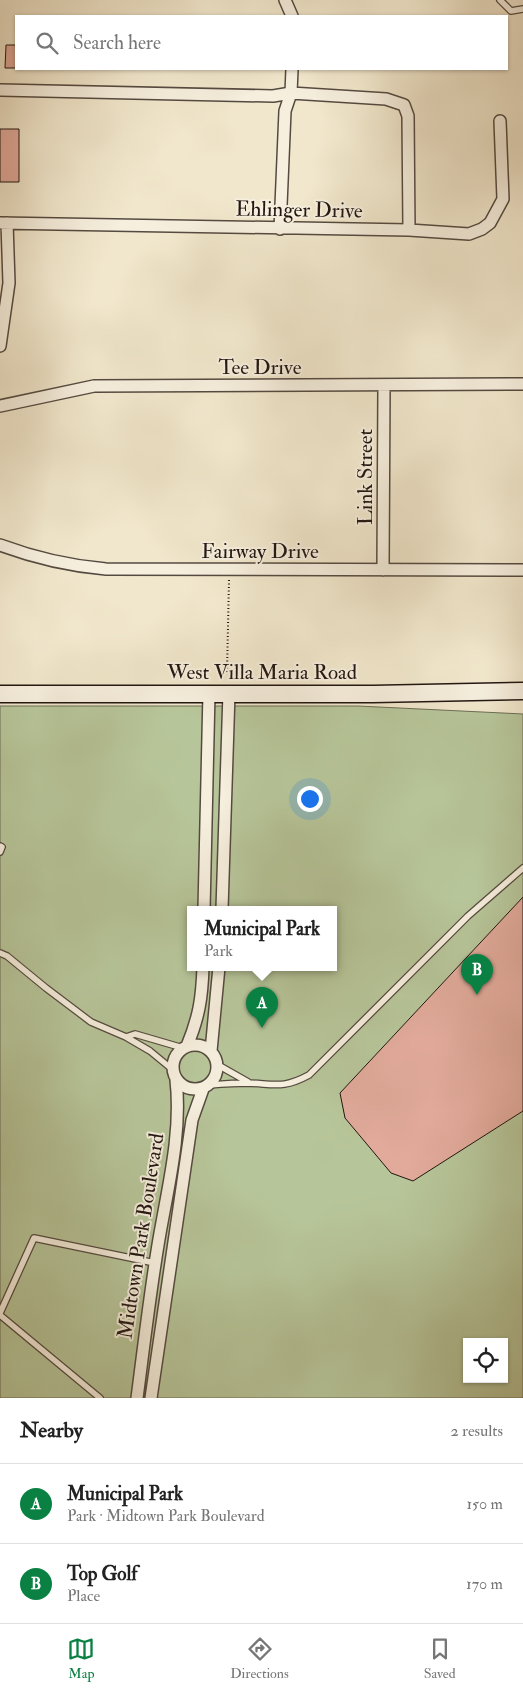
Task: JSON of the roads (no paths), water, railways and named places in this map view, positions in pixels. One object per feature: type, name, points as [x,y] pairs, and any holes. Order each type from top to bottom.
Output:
[{"type":"main road","name":"West Villa Maria Road","points":[[0,694],[374,694],[523,691]]},
{"type":"street","points":[[285,0],[292,15]]},
{"type":"street","points":[[280,229],[285,111],[291,93],[292,70]]},
{"type":"street","points":[[0,90],[273,96],[291,93],[386,100],[404,105],[408,116],[409,230]]},
{"type":"street","name":"Ehlinger Drive","points":[[4,223],[409,230],[470,234],[490,223],[503,199],[500,121]]},
{"type":"street","points":[[0,346],[9,283],[4,223]]},
{"type":"street","name":"Tee Drive","points":[[0,406],[94,386],[523,384]]},
{"type":"street","name":"Link Street","points":[[383,570],[384,385]]},
{"type":"street","name":"Fairway Drive","points":[[0,545],[39,558],[77,567],[106,569],[523,570]]},
{"type":"street","points":[[204,906],[209,693]]},
{"type":"street","points":[[222,906],[228,694]]},
{"type":"street","points":[[185,1047],[200,1045],[211,1051],[215,1057],[218,1065],[217,1072],[206,1087],[195,1090],[188,1088],[175,1075],[175,1057],[185,1047],[196,1024],[202,998],[203,971]]},
{"type":"street","points":[[211,1051],[220,971]]},
{"type":"street","name":"Midtown Park Boulevard","points":[[136,1398],[155,1262],[177,1134],[178,1100],[175,1075]]},
{"type":"street","name":"Midtown Park Boulevard","points":[[151,1398],[192,1120],[206,1087]]},
{"type":"lane","points":[[500,0],[511,11],[523,9]]},
{"type":"lane","points":[[0,846],[2,847],[0,852]]},
{"type":"lane","points":[[206,1087],[250,1083],[269,1086],[286,1085],[309,1075],[468,916],[523,868]]},
{"type":"lane","points":[[0,953],[7,956],[91,1022],[150,1051],[175,1075]]},
{"type":"lane","points":[[126,1038],[135,1034],[185,1047]]},
{"type":"lane","points":[[218,1065],[250,1083]]},
{"type":"lane","points":[[100,1398],[0,1314],[34,1238],[155,1262]]},
{"type":"place","name":"Top Golf","points":[[477,995]]},
{"type":"place","name":"Municipal Park","points":[[262,1028]]}]
